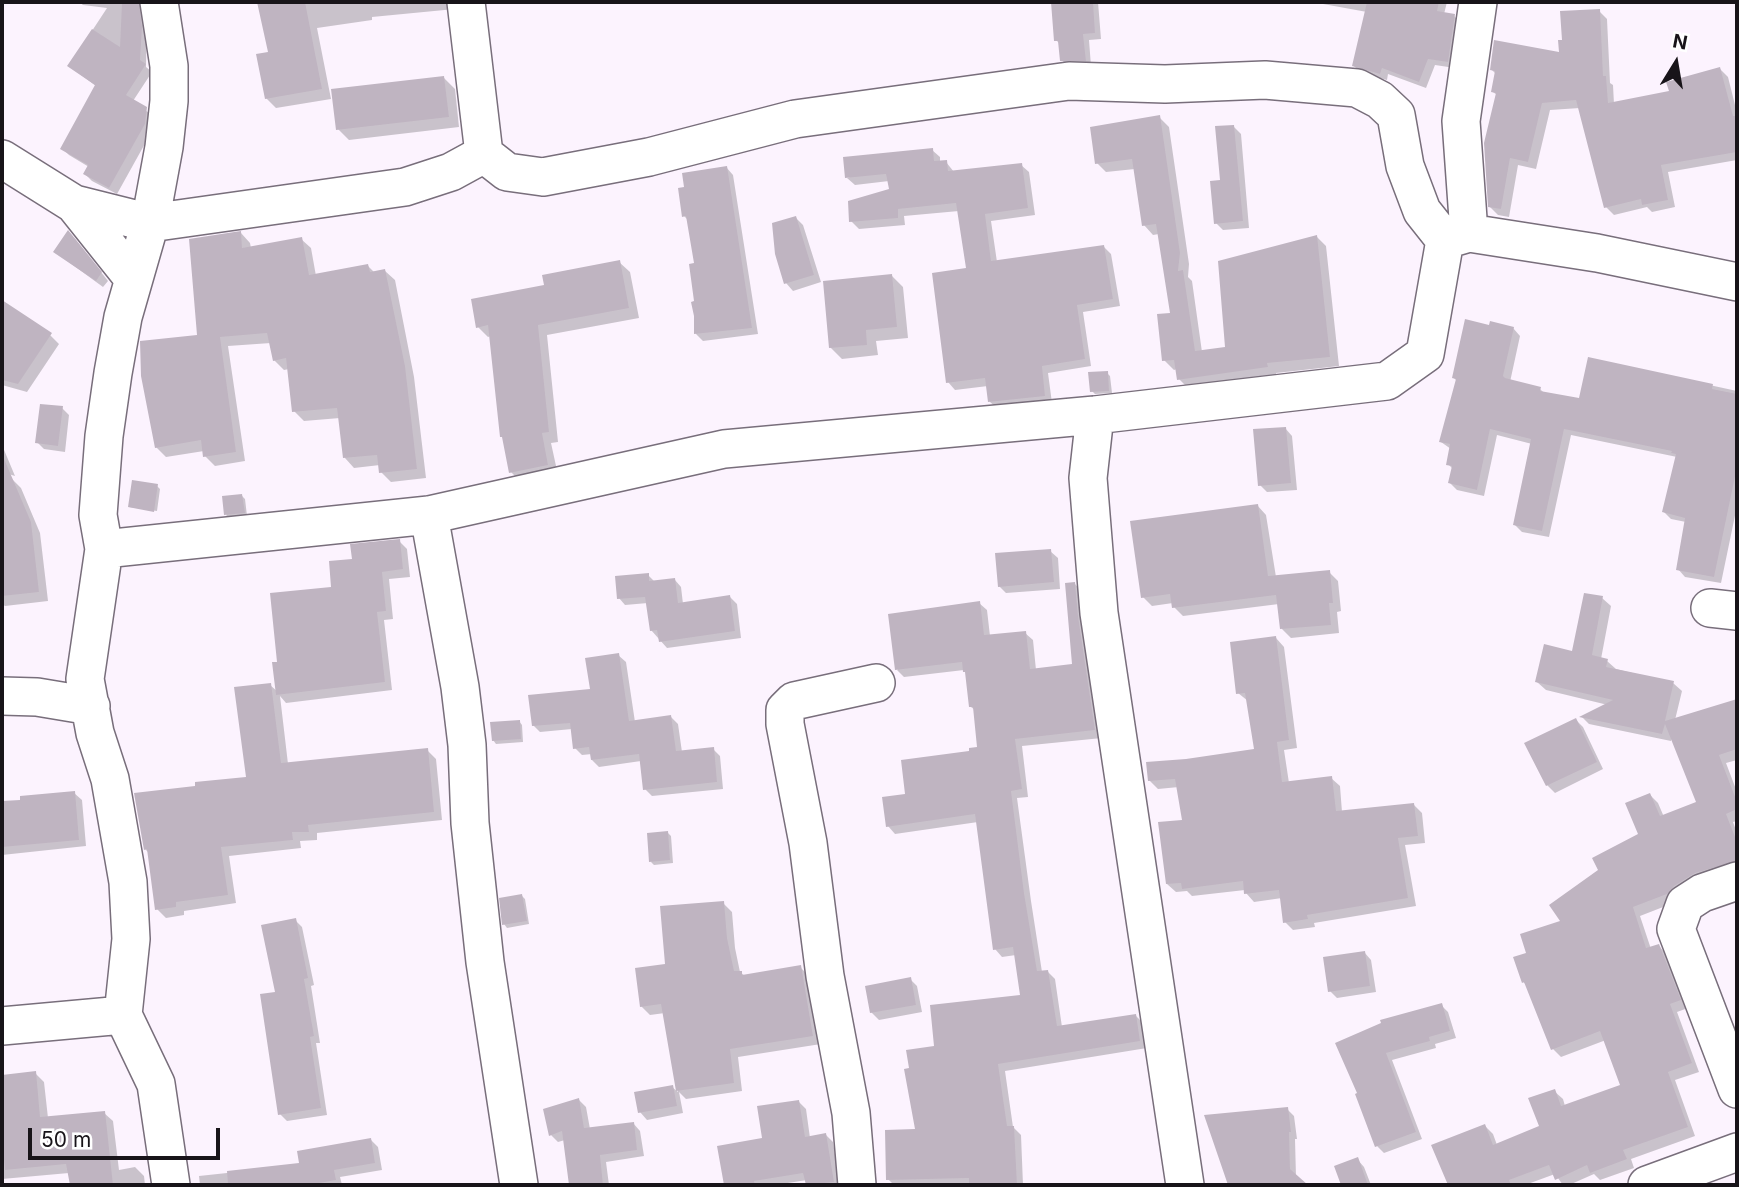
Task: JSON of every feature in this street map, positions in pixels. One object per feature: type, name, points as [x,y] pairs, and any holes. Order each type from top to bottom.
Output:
[{"type":"street","points":[[159,2],[169,66],[169,101],[150,223],[133,278],[113,373],[104,436],[98,515],[104,549],[85,679],[95,733],[110,779],[128,882],[131,939],[123,1015],[156,1083],[171,1185]]},
{"type":"street","points":[[466,2],[484,154],[508,172],[543,177],[649,158],[794,119],[1069,81],[1165,84],[1265,79],[1357,88],[1380,100],[1396,115],[1405,166],[1422,211],[1457,237],[1597,253],[1737,282]]},
{"type":"street","points":[[104,549],[429,515],[724,449],[1095,415],[1387,381],[1425,354],[1457,237],[1461,121],[1478,2]]},
{"type":"street","points":[[2,159],[74,204],[150,223],[405,187],[451,172],[484,154]]},
{"type":"street","points":[[74,204],[133,278]]},
{"type":"street","points":[[1095,415],[1088,478],[1099,613],[1185,1185]]},
{"type":"street","points":[[429,515],[460,687],[467,745],[470,823],[485,962],[520,1185]]},
{"type":"street","points":[[857,1185],[851,1113],[825,976],[808,843],[785,724],[785,710],[794,701],[876,683]]},
{"type":"street","points":[[2,696],[37,697],[91,706]]},
{"type":"street","points":[[1737,881],[1702,893],[1685,904],[1676,929],[1737,1089]]},
{"type":"street","points":[[2,1026],[123,1015]]},
{"type":"street","points":[[1647,1185],[1737,1152]]},
{"type":"building","points":[[122,2],[139,2],[142,27],[140,60],[146,64],[126,95],[147,107],[145,124],[109,188],[83,174],[88,165],[60,149],[95,85],[67,66],[92,29],[120,47]]},
{"type":"building","points":[[257,2],[305,2],[322,89],[265,99],[256,54],[268,52]]},
{"type":"building","points":[[1051,2],[1093,2],[1095,33],[1083,34],[1086,61],[1060,61],[1058,41],[1054,41]]},
{"type":"building","points":[[1367,2],[1439,2],[1437,11],[1455,14],[1448,62],[1428,59],[1419,82],[1382,68],[1380,74],[1352,66]]},
{"type":"building","points":[[1600,9],[1603,76],[1606,76],[1608,103],[1669,91],[1666,82],[1720,67],[1733,116],[1737,116],[1737,152],[1661,165],[1668,200],[1642,205],[1641,199],[1604,208],[1576,100],[1542,103],[1528,162],[1510,158],[1501,209],[1488,207],[1484,143],[1496,93],[1491,92],[1495,71],[1490,70],[1494,40],[1559,52],[1558,40],[1562,40],[1560,11]]},
{"type":"building","points":[[444,76],[449,117],[336,130],[331,89]]},
{"type":"building","points":[[1160,115],[1180,253],[1178,271],[1183,270],[1195,351],[1225,347],[1218,261],[1317,235],[1330,357],[1267,363],[1268,367],[1177,380],[1174,360],[1162,361],[1157,314],[1170,313],[1156,224],[1142,226],[1132,159],[1095,164],[1090,127]]},
{"type":"building","points":[[1234,125],[1243,221],[1214,224],[1210,181],[1220,180],[1215,126]]},
{"type":"building","points":[[933,148],[934,161],[947,160],[948,171],[1022,163],[1028,208],[985,214],[991,261],[1104,245],[1113,299],[1077,305],[1085,359],[1042,366],[1045,396],[988,402],[985,378],[946,383],[932,273],[966,268],[956,203],[898,209],[898,218],[849,222],[848,201],[889,189],[886,174],[845,178],[843,157]]},
{"type":"building","points":[[727,166],[752,328],[694,334],[691,302],[694,301],[689,264],[694,263],[686,216],[682,217],[678,188],[684,187],[682,173]]},
{"type":"building","points":[[796,216],[814,275],[784,284],[775,254],[772,223]]},
{"type":"building","points":[[68,230],[102,272],[96,281],[53,252]]},
{"type":"building","points":[[241,231],[242,248],[302,237],[309,275],[368,264],[370,272],[385,269],[405,366],[417,469],[379,473],[377,455],[343,458],[337,408],[292,412],[286,358],[273,361],[267,333],[220,337],[236,452],[203,457],[201,440],[155,448],[141,376],[140,341],[197,335],[189,239]]},
{"type":"building","points":[[620,260],[629,308],[538,325],[549,432],[542,433],[548,465],[509,473],[500,437],[488,325],[476,328],[471,299],[544,285],[542,275]]},
{"type":"building","points":[[892,274],[897,327],[866,330],[867,345],[829,348],[823,281]]},
{"type":"building","points":[[2,300],[52,333],[18,384],[2,380]]},
{"type":"building","points":[[1465,319],[1514,327],[1503,376],[1541,387],[1540,391],[1579,398],[1588,357],[1713,384],[1712,389],[1737,394],[1737,467],[1714,577],[1676,570],[1685,518],[1662,512],[1676,454],[1671,453],[1672,451],[1564,429],[1542,531],[1513,525],[1531,439],[1490,429],[1477,490],[1448,483],[1452,466],[1446,465],[1450,444],[1439,442],[1456,379],[1452,378]]},
{"type":"building","points":[[1108,371],[1109,391],[1090,392],[1088,372]]},
{"type":"building","points":[[40,404],[63,406],[58,446],[35,443]]},
{"type":"building","points":[[1286,427],[1291,483],[1258,486],[1253,429]]},
{"type":"building","points":[[2,454],[31,522],[39,592],[2,596]]},
{"type":"building","points":[[132,480],[158,484],[154,512],[128,507]]},
{"type":"building","points":[[242,494],[245,513],[224,515],[222,496]]},
{"type":"building","points":[[1258,504],[1268,576],[1330,570],[1333,603],[1329,603],[1331,625],[1280,629],[1276,595],[1172,608],[1170,594],[1141,598],[1130,521]]},
{"type":"building","points":[[400,539],[403,569],[382,572],[386,611],[377,612],[385,682],[276,695],[272,662],[277,662],[270,593],[331,587],[329,561],[352,559],[350,544]]},
{"type":"building","points":[[1051,549],[1054,582],[998,587],[995,553]]},
{"type":"building","points":[[649,573],[649,581],[675,578],[678,603],[730,595],[735,631],[659,642],[657,630],[650,631],[645,597],[617,599],[615,576]]},
{"type":"building","points":[[1075,582],[1095,730],[1015,739],[1022,789],[1011,791],[1024,893],[1037,971],[1048,970],[1057,1026],[1136,1014],[1140,1041],[998,1064],[1007,1126],[1014,1126],[1017,1185],[969,1185],[969,1178],[886,1180],[885,1130],[915,1129],[904,1069],[909,1068],[906,1050],[934,1046],[930,1005],[1020,995],[1013,947],[993,950],[975,814],[886,827],[882,797],[905,794],[901,760],[969,751],[969,748],[977,747],[973,707],[969,707],[962,662],[895,670],[888,614],[980,601],[984,635],[1026,631],[1030,669],[1072,664],[1065,583]]},
{"type":"building","points":[[1584,593],[1603,596],[1592,655],[1608,659],[1606,667],[1674,681],[1665,721],[1737,699],[1737,749],[1719,755],[1737,802],[1737,809],[1726,814],[1737,842],[1737,861],[1695,873],[1674,886],[1667,894],[1633,907],[1646,948],[1659,944],[1681,1000],[1670,1004],[1692,1063],[1668,1072],[1688,1127],[1623,1150],[1627,1159],[1590,1173],[1587,1165],[1555,1180],[1549,1165],[1509,1180],[1511,1185],[1448,1185],[1431,1145],[1485,1124],[1493,1145],[1539,1126],[1528,1098],[1555,1089],[1561,1106],[1620,1085],[1600,1031],[1551,1050],[1513,957],[1526,953],[1520,934],[1560,921],[1549,905],[1598,870],[1592,858],[1638,834],[1625,803],[1650,793],[1660,816],[1696,802],[1665,724],[1662,734],[1579,717],[1613,700],[1535,682],[1544,644],[1572,651]]},
{"type":"building","points":[[1276,636],[1289,740],[1277,742],[1282,782],[1332,776],[1336,811],[1414,803],[1418,836],[1398,838],[1408,898],[1307,915],[1308,919],[1283,923],[1279,890],[1244,894],[1243,881],[1182,889],[1181,883],[1166,884],[1158,822],[1182,820],[1175,779],[1148,781],[1146,762],[1254,749],[1245,693],[1236,694],[1230,642]]},
{"type":"building","points":[[619,653],[629,721],[671,715],[676,751],[714,747],[717,782],[643,790],[639,754],[591,760],[589,747],[573,749],[570,723],[532,726],[528,695],[590,689],[585,658]]},
{"type":"building","points":[[271,683],[281,763],[428,748],[434,812],[308,825],[309,832],[292,832],[293,840],[221,847],[228,895],[176,902],[176,907],[155,910],[147,849],[144,850],[134,793],[195,786],[195,782],[246,777],[234,687]]},
{"type":"building","points":[[1576,718],[1597,762],[1546,786],[1524,743]]},
{"type":"building","points":[[520,720],[521,739],[492,741],[490,722]]},
{"type":"building","points":[[75,791],[79,840],[2,847],[2,801],[20,800],[20,796]]},
{"type":"building","points":[[668,831],[670,860],[649,862],[647,833]]},
{"type":"building","points":[[522,894],[527,921],[502,925],[499,898]]},
{"type":"building","points":[[724,901],[727,938],[734,971],[742,971],[742,975],[801,965],[813,1036],[730,1049],[734,1083],[676,1091],[661,1004],[640,1007],[635,968],[665,964],[660,906]]},
{"type":"building","points":[[296,918],[308,978],[304,979],[314,1036],[310,1037],[321,1108],[278,1115],[260,994],[275,992],[261,925]]},
{"type":"building","points":[[1365,951],[1370,986],[1328,992],[1323,957]]},
{"type":"building","points":[[911,977],[916,1005],[870,1013],[865,986]]},
{"type":"building","points":[[1442,1003],[1450,1031],[1429,1037],[1430,1041],[1386,1053],[1416,1132],[1375,1147],[1355,1094],[1357,1093],[1335,1043],[1381,1023],[1380,1020]]},
{"type":"building","points":[[36,1071],[40,1117],[105,1111],[113,1185],[70,1185],[66,1164],[5,1170],[2,1075]]},
{"type":"building","points":[[673,1085],[677,1106],[638,1113],[634,1092]]},
{"type":"building","points":[[579,1098],[584,1128],[634,1122],[637,1150],[600,1155],[603,1185],[569,1185],[562,1131],[549,1136],[543,1109]]},
{"type":"building","points":[[799,1100],[805,1137],[826,1133],[834,1182],[806,1185],[803,1173],[754,1181],[755,1185],[724,1185],[717,1146],[762,1138],[757,1106]]},
{"type":"building","points":[[1288,1107],[1291,1132],[1290,1169],[1308,1185],[1228,1185],[1204,1115]]},
{"type":"building","points":[[371,1138],[375,1163],[334,1170],[336,1180],[308,1185],[228,1185],[227,1171],[299,1163],[297,1151]]},
{"type":"building","points":[[1358,1157],[1368,1185],[1341,1185],[1334,1166]]}]
